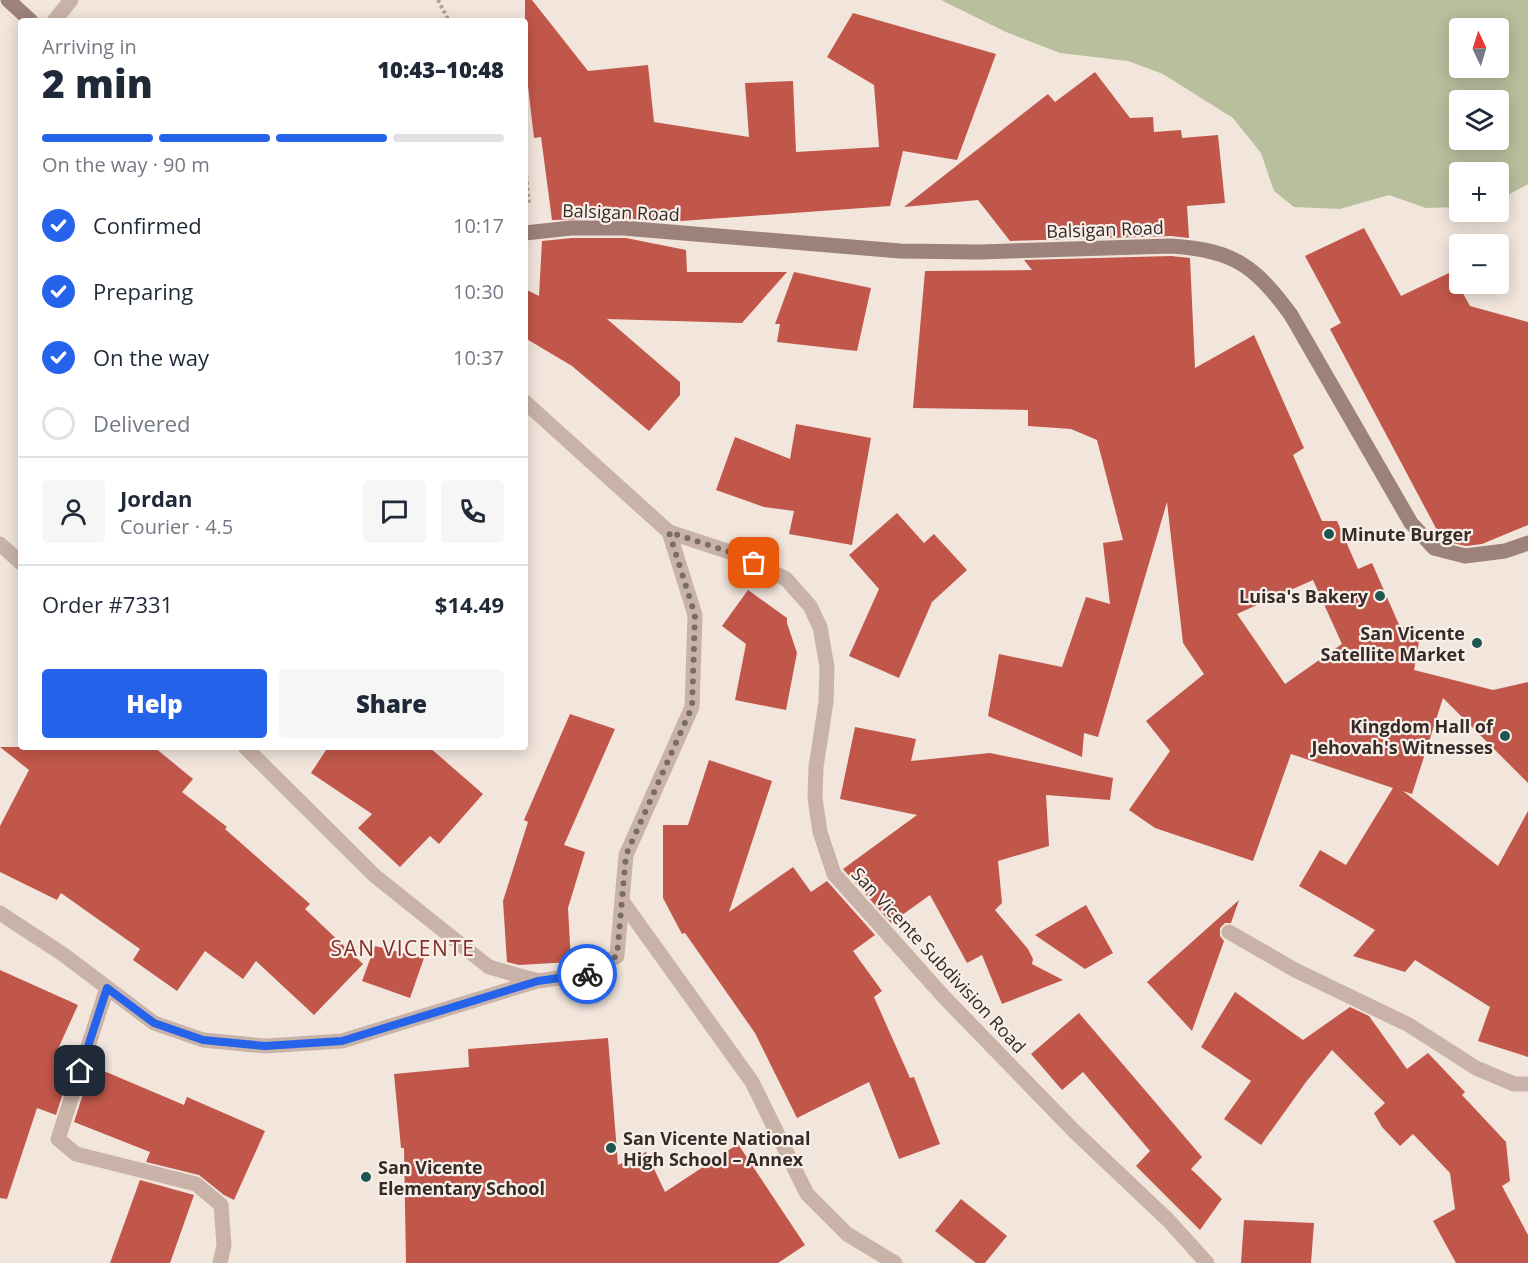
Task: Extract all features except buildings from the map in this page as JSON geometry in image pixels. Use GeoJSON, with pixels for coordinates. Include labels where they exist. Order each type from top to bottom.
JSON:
{"type":"FeatureCollection","features":[{"type":"Feature","properties":{"kind":"street"},"geometry":{"type":"LineString","coordinates":[[8,0],[28,18]]}},
{"type":"Feature","properties":{"kind":"street"},"geometry":{"type":"LineString","coordinates":[[56,18],[71,0]]}},
{"type":"Feature","properties":{"kind":"street","name":"Balsigan Road"},"geometry":{"type":"LineString","coordinates":[[528,232],[571,228],[623,228],[900,251],[979,252],[1171,246],[1200,248],[1225,255],[1252,270],[1274,291],[1291,315],[1411,523],[1434,548],[1465,556],[1505,551],[1528,543]]}},
{"type":"Feature","properties":{"kind":"street","name":"San Vicente Subdivision Road"},"geometry":{"type":"LineString","coordinates":[[528,405],[669,532],[739,555],[786,579],[810,606],[820,627],[827,667],[826,702],[816,767],[815,798],[820,832],[834,874],[944,997],[1074,1131],[1168,1220],[1208,1263]]}},
{"type":"Feature","properties":{"kind":"street"},"geometry":{"type":"LineString","coordinates":[[0,913],[64,955],[154,1023],[203,1040],[265,1046],[342,1041],[538,981],[587,974],[617,956],[626,855],[692,707],[695,615],[669,532]]}},
{"type":"Feature","properties":{"kind":"street"},"geometry":{"type":"LineString","coordinates":[[0,544],[18,560]]}},
{"type":"Feature","properties":{"kind":"street"},"geometry":{"type":"LineString","coordinates":[[248,750],[375,876],[489,967],[538,981]]}},
{"type":"Feature","properties":{"kind":"street"},"geometry":{"type":"LineString","coordinates":[[622,901],[752,1082],[807,1194],[847,1234],[895,1263]]}},
{"type":"Feature","properties":{"kind":"street"},"geometry":{"type":"LineString","coordinates":[[1229,932],[1295,970],[1409,1025],[1476,1068],[1514,1084],[1528,1084]]}},
{"type":"Feature","properties":{"kind":"street"},"geometry":{"type":"LineString","coordinates":[[107,988],[58,1139],[76,1155],[196,1185],[221,1205],[224,1245],[220,1263]]}},
{"type":"Feature","properties":{"kind":"path"},"geometry":{"type":"LineString","coordinates":[[438,0],[447,18]]}},
{"type":"Feature","properties":{"kind":"green space"},"geometry":{"type":"Polygon","coordinates":[[[941,0],[1528,0],[1528,184],[1509,194],[1509,162],[1449,162],[1449,207],[1426,208],[1389,195],[1340,209],[1294,207],[1274,191],[1261,153],[1233,118],[1163,74],[1128,61],[1060,53],[1006,32],[941,0]]]}},
{"type":"Feature","properties":{"kind":"way so far"},"geometry":{"type":"LineString","coordinates":[[587,974],[617,956],[626,855],[692,707],[695,615],[669,532],[739,555],[754,563]]}},
{"type":"Feature","properties":{"kind":"place","name":"Minute Burger"},"geometry":{"type":"Point","coordinates":[1329,534]}},
{"type":"Feature","properties":{"kind":"place","name":"Luisa's Bakery"},"geometry":{"type":"Point","coordinates":[1380,596]}},
{"type":"Feature","properties":{"kind":"place","name":"San Vicente Satellite Market"},"geometry":{"type":"Point","coordinates":[1477,643]}},
{"type":"Feature","properties":{"kind":"place","name":"Kingdom Hall of Jehovah's Witnesses"},"geometry":{"type":"Point","coordinates":[1505,736]}},
{"type":"Feature","properties":{"kind":"place","name":"San Vicente National High School – Annex"},"geometry":{"type":"Point","coordinates":[611,1148]}},
{"type":"Feature","properties":{"kind":"place","name":"San Vicente Elementary School"},"geometry":{"type":"Point","coordinates":[366,1177]}},
{"type":"Feature","properties":{"kind":"district","name":"SAN VICENTE"},"geometry":{"type":"Point","coordinates":[403,948]}},
{"type":"Feature","properties":{"kind":"route"},"geometry":{"type":"LineString","coordinates":[[80,1071],[107,988],[154,1023],[203,1040],[265,1046],[342,1041],[538,981],[587,974]]}}]}
